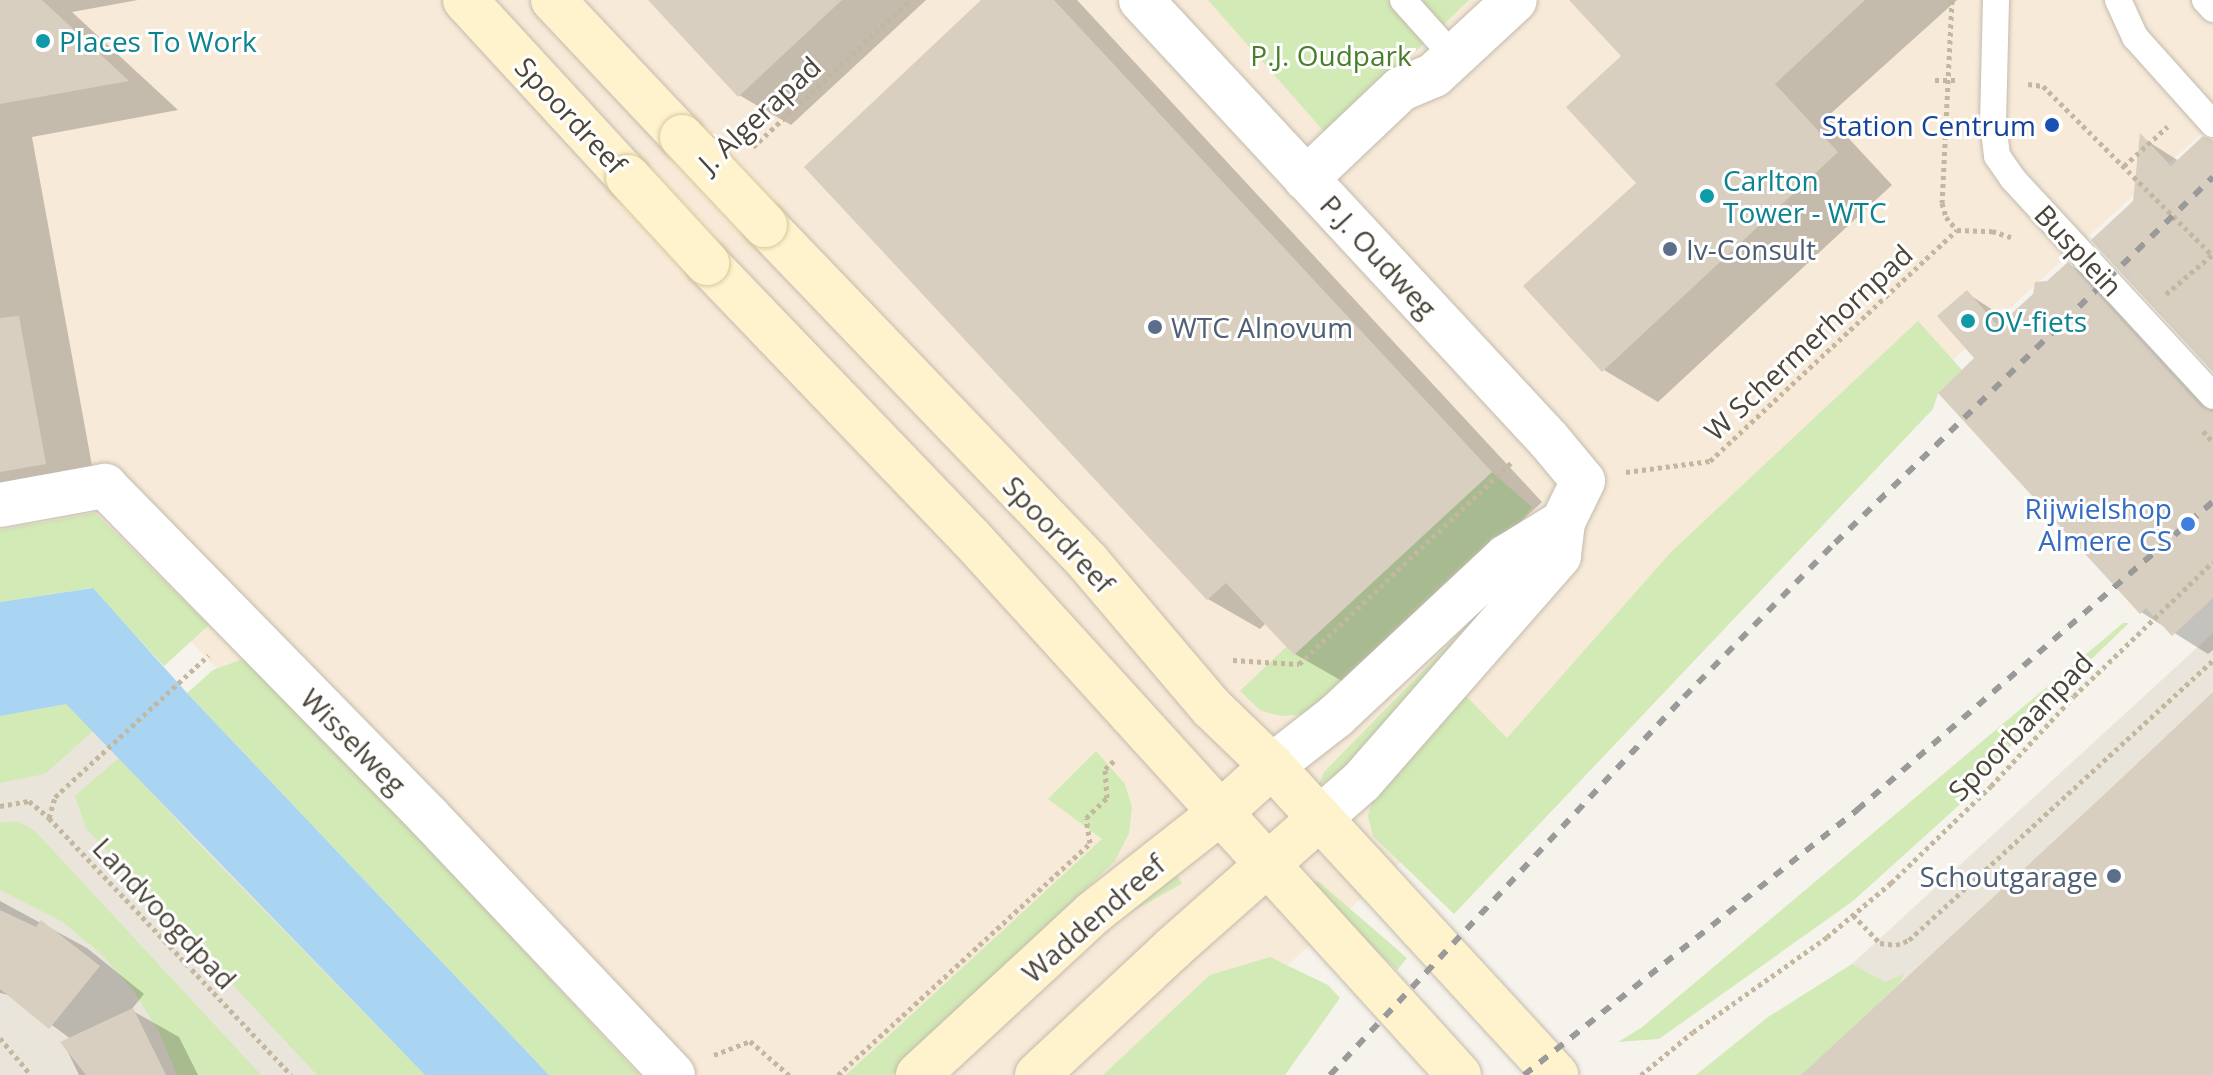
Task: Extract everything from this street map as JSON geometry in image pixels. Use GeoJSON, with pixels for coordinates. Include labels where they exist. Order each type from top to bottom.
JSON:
{"type":"FeatureCollection","features":[{"type":"Feature","properties":{"kind":"main road","name":"Spoordreef"},"geometry":{"type":"LineString","coordinates":[[465,0],[707,263],[981,548],[1265,865],[1459,1075]]}},
{"type":"Feature","properties":{"kind":"main road","name":"Spoordreef"},"geometry":{"type":"LineString","coordinates":[[553,0],[1088,562],[1212,708],[1272,766],[1556,1075]]}},
{"type":"Feature","properties":{"kind":"main road","name":"Waddendreef"},"geometry":{"type":"LineString","coordinates":[[918,1075],[1093,913],[1219,814],[1272,766]]}},
{"type":"Feature","properties":{"kind":"main road"},"geometry":{"type":"LineString","coordinates":[[1037,1075],[1320,818]]}},
{"type":"Feature","properties":{"kind":"street","name":"P.J. Oudweg"},"geometry":{"type":"LineString","coordinates":[[1141,0],[1583,481]]}},
{"type":"Feature","properties":{"kind":"street"},"geometry":{"type":"LineString","coordinates":[[1316,189],[1423,104],[1444,66],[1515,0]]}},
{"type":"Feature","properties":{"kind":"street"},"geometry":{"type":"LineString","coordinates":[[1320,818],[1361,782],[1559,556],[1563,522],[1583,481]]}},
{"type":"Feature","properties":{"kind":"street","name":"Wisselweg"},"geometry":{"type":"LineString","coordinates":[[0,505],[105,486],[429,817],[688,1068]]}},
{"type":"Feature","properties":{"kind":"street"},"geometry":{"type":"LineString","coordinates":[[1272,766],[1336,716],[1506,557],[1563,522]]}},
{"type":"Feature","properties":{"kind":"lane"},"geometry":{"type":"LineString","coordinates":[[1403,0],[1444,66]]}},
{"type":"Feature","properties":{"kind":"lane","name":"Busplein"},"geometry":{"type":"LineString","coordinates":[[1996,0],[1993,83],[1997,156],[2013,179],[2213,396]]}},
{"type":"Feature","properties":{"kind":"lane"},"geometry":{"type":"LineString","coordinates":[[2118,0],[2135,37],[2213,124]]}},
{"type":"Feature","properties":{"kind":"lane"},"geometry":{"type":"LineString","coordinates":[[2205,0],[2213,9]]}},
{"type":"Feature","properties":{"kind":"path","name":"J. Algerapad"},"geometry":{"type":"LineString","coordinates":[[750,150],[910,0]]}},
{"type":"Feature","properties":{"kind":"path"},"geometry":{"type":"LineString","coordinates":[[1952,0],[1942,203],[1946,217],[1957,230],[1992,231],[2020,242]]}},
{"type":"Feature","properties":{"kind":"path"},"geometry":{"type":"LineString","coordinates":[[1935,80],[2043,86],[2213,256]]}},
{"type":"Feature","properties":{"kind":"path","name":"W Schermerhornpad"},"geometry":{"type":"LineString","coordinates":[[1583,481],[1609,474],[1710,461],[1957,230]]}},
{"type":"Feature","properties":{"kind":"path","name":"Spoorbaanpad"},"geometry":{"type":"LineString","coordinates":[[1641,1075],[1853,915],[1950,828],[2074,696],[2213,562]]}},
{"type":"Feature","properties":{"kind":"path"},"geometry":{"type":"LineString","coordinates":[[1853,915],[1880,943],[1896,945],[1909,940],[2213,660]]}},
{"type":"Feature","properties":{"kind":"path"},"geometry":{"type":"LineString","coordinates":[[49,818],[55,797],[200,663]]}},
{"type":"Feature","properties":{"kind":"path","name":"Landvoogdpad"},"geometry":{"type":"LineString","coordinates":[[0,806],[29,801],[49,818],[291,1075]]}},
{"type":"Feature","properties":{"kind":"path"},"geometry":{"type":"LineString","coordinates":[[0,1038],[31,1075]]}},
{"type":"Feature","properties":{"kind":"path"},"geometry":{"type":"LineString","coordinates":[[688,1068],[750,1041],[789,1075]]}},
{"type":"Feature","properties":{"kind":"shaded area"},"geometry":{"type":"Polygon","coordinates":[[[0,0],[2213,0],[2213,123],[1167,1075],[602,1075],[108,554],[0,571],[0,0]]]}},
{"type":"Feature","properties":{"kind":"shaded area","name":"Schoutgarage"},"geometry":{"type":"Polygon","coordinates":[[[2213,633],[2213,1075],[1732,1075],[1852,964],[2213,633]]]}},
{"type":"Feature","properties":{"kind":"shaded area"},"geometry":{"type":"Polygon","coordinates":[[[92,644],[467,1075],[0,1075],[0,660],[92,644]]]}},
{"type":"Feature","properties":{"kind":"green space","name":"P.J. Oudpark"},"geometry":{"type":"Polygon","coordinates":[[[1208,0],[1469,0],[1328,136],[1208,0]]]}},
{"type":"Feature","properties":{"kind":"green space"},"geometry":{"type":"Polygon","coordinates":[[[1918,321],[1962,370],[1938,393],[1933,409],[1454,914],[1373,836],[1368,816],[1375,792],[1463,693],[1507,738],[1671,552],[1918,321]]]}},
{"type":"Feature","properties":{"kind":"green space"},"geometry":{"type":"Polygon","coordinates":[[[1492,472],[1532,507],[1513,531],[1328,702],[1304,714],[1282,716],[1261,711],[1240,691],[1286,647],[1294,655],[1492,472]]]}},
{"type":"Feature","properties":{"kind":"green space"},"geometry":{"type":"Polygon","coordinates":[[[95,513],[209,625],[164,666],[92,588],[0,602],[0,530],[95,513]]]}},
{"type":"Feature","properties":{"kind":"green space"},"geometry":{"type":"Polygon","coordinates":[[[2123,623],[2129,623],[2051,698],[1966,799],[1853,901],[1659,1039],[1618,1042],[1641,1028],[2123,623]]]}},
{"type":"Feature","properties":{"kind":"green space"},"geometry":{"type":"Polygon","coordinates":[[[1452,641],[1458,651],[1355,763],[1318,786],[1324,772],[1452,641]]]}},
{"type":"Feature","properties":{"kind":"green space"},"geometry":{"type":"Polygon","coordinates":[[[251,656],[639,1075],[549,1075],[187,693],[213,670],[251,656]]]}},
{"type":"Feature","properties":{"kind":"green space"},"geometry":{"type":"Polygon","coordinates":[[[66,704],[93,731],[45,774],[0,783],[0,716],[66,704]]]}},
{"type":"Feature","properties":{"kind":"green space"},"geometry":{"type":"Polygon","coordinates":[[[1096,751],[1125,784],[1132,807],[1129,833],[1115,861],[892,1075],[846,1075],[1102,839],[1048,799],[1096,751]]]}},
{"type":"Feature","properties":{"kind":"green space"},"geometry":{"type":"Polygon","coordinates":[[[120,757],[191,836],[425,1075],[317,1075],[86,828],[75,796],[120,757]]]}},
{"type":"Feature","properties":{"kind":"green space"},"geometry":{"type":"Polygon","coordinates":[[[16,821],[34,830],[261,1075],[177,1075],[159,1032],[133,990],[101,954],[63,922],[0,890],[0,823],[16,821]]]}},
{"type":"Feature","properties":{"kind":"green space"},"geometry":{"type":"Polygon","coordinates":[[[1177,875],[1182,884],[925,1026],[920,1018],[1177,875]]]}},
{"type":"Feature","properties":{"kind":"green space"},"geometry":{"type":"Polygon","coordinates":[[[1318,881],[1407,958],[1397,970],[1304,884],[1318,881]]]}},
{"type":"Feature","properties":{"kind":"green space"},"geometry":{"type":"Polygon","coordinates":[[[1270,957],[1328,985],[1340,998],[1285,1075],[1103,1075],[1210,975],[1270,957]]]}},
{"type":"Feature","properties":{"kind":"green space"},"geometry":{"type":"Polygon","coordinates":[[[1852,964],[1885,982],[1904,974],[1899,984],[1801,1075],[1696,1075],[1768,1017],[1852,964]]]}},
{"type":"Feature","properties":{"kind":"water"},"geometry":{"type":"Polygon","coordinates":[[[93,588],[187,693],[549,1075],[425,1075],[66,704],[0,716],[0,602],[93,588]]]}},
{"type":"Feature","properties":{"kind":"building","name":"Places To Work"},"geometry":{"type":"Polygon","coordinates":[[[0,0],[42,0],[129,81],[0,104],[0,0]]]}},
{"type":"Feature","properties":{"kind":"building"},"geometry":{"type":"Polygon","coordinates":[[[648,0],[842,0],[738,97],[648,0]]]}},
{"type":"Feature","properties":{"kind":"building","name":"WTC Alnovum"},"geometry":{"type":"Polygon","coordinates":[[[981,0],[1054,0],[1492,472],[1294,655],[1226,583],[1207,600],[804,167],[981,0]]]}},
{"type":"Feature","properties":{"kind":"building","name":"Carlton Tower - WTC"},"geometry":{"type":"Polygon","coordinates":[[[1569,0],[1865,0],[1775,84],[1838,152],[1602,372],[1523,286],[1636,183],[1566,107],[1621,56],[1569,0]]]}},
{"type":"Feature","properties":{"kind":"building"},"geometry":{"type":"Polygon","coordinates":[[[2140,133],[2171,166],[2203,136],[2213,140],[2213,372],[2091,240],[2133,201],[2140,133]]]}},
{"type":"Feature","properties":{"kind":"building"},"geometry":{"type":"Polygon","coordinates":[[[2068,262],[2201,407],[2213,412],[2213,598],[2172,636],[2146,608],[2140,614],[1938,393],[1974,358],[1937,316],[1967,290],[1998,326],[2033,294],[2035,282],[2047,281],[2068,262]]]}},
{"type":"Feature","properties":{"kind":"building"},"geometry":{"type":"Polygon","coordinates":[[[19,316],[46,464],[0,472],[0,318],[19,316]]]}},
{"type":"Feature","properties":{"kind":"building","name":"Schoutgarage"},"geometry":{"type":"Polygon","coordinates":[[[2213,692],[2213,1075],[1801,1075],[2108,791],[2213,692]]]}},
{"type":"Feature","properties":{"kind":"building"},"geometry":{"type":"Polygon","coordinates":[[[0,910],[36,927],[41,920],[100,966],[49,1029],[0,989],[0,910]]]}},
{"type":"Feature","properties":{"kind":"building"},"geometry":{"type":"Polygon","coordinates":[[[133,1008],[166,1075],[86,1075],[60,1042],[133,1008]]]}},
{"type":"Feature","properties":{"kind":"railway"},"geometry":{"type":"LineString","coordinates":[[1330,1075],[1684,697],[1835,543],[2213,177]]}},
{"type":"Feature","properties":{"kind":"railway"},"geometry":{"type":"LineString","coordinates":[[1524,1075],[1857,810],[2213,502]]}},
{"type":"Feature","properties":{"kind":"place","name":"Places To Work"},"geometry":{"type":"Point","coordinates":[43,41]}},
{"type":"Feature","properties":{"kind":"place","name":"Station Centrum"},"geometry":{"type":"Point","coordinates":[2052,125]}},
{"type":"Feature","properties":{"kind":"place","name":"Carlton Tower - WTC"},"geometry":{"type":"Point","coordinates":[1707,196]}},
{"type":"Feature","properties":{"kind":"place","name":"Iv-Consult"},"geometry":{"type":"Point","coordinates":[1670,249]}},
{"type":"Feature","properties":{"kind":"place","name":"OV-fiets"},"geometry":{"type":"Point","coordinates":[1968,321]}},
{"type":"Feature","properties":{"kind":"place","name":"WTC Alnovum"},"geometry":{"type":"Point","coordinates":[1155,327]}},
{"type":"Feature","properties":{"kind":"place","name":"Rijwielshop Almere CS"},"geometry":{"type":"Point","coordinates":[2188,524]}},
{"type":"Feature","properties":{"kind":"place","name":"Schoutgarage"},"geometry":{"type":"Point","coordinates":[2114,876]}}]}
